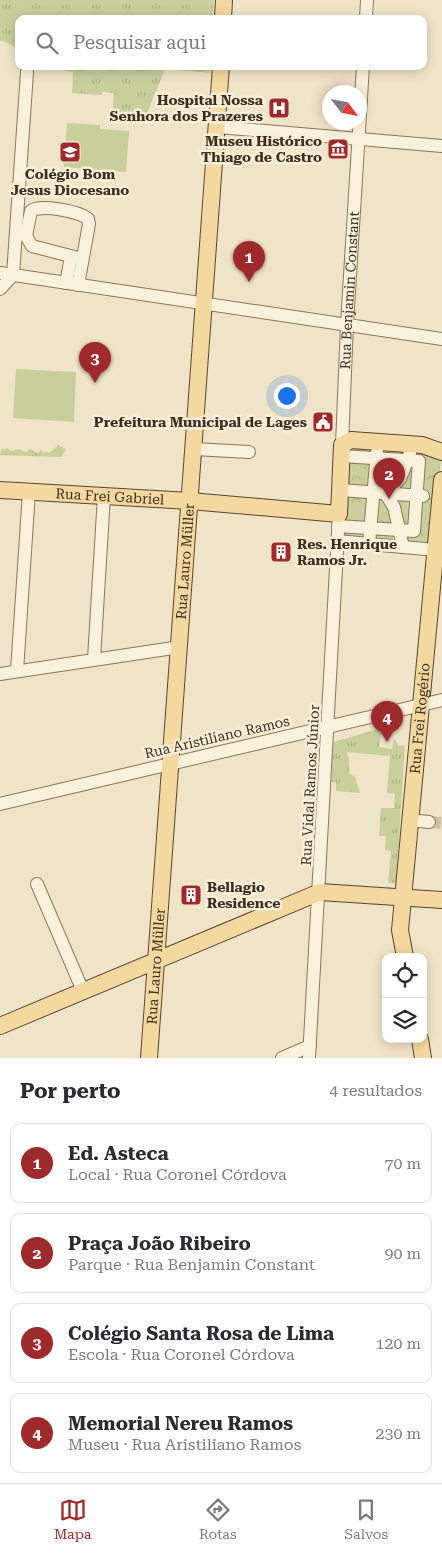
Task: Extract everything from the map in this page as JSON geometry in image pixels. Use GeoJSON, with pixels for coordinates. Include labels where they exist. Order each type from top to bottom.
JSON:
{"type":"FeatureCollection","features":[{"type":"Feature","properties":{"kind":"main road"},"geometry":{"type":"LineString","coordinates":[[223,15],[224,0]]}},
{"type":"Feature","properties":{"kind":"main road","name":"Rua Lauro Müller"},"geometry":{"type":"LineString","coordinates":[[149,1058],[221,70]]}},
{"type":"Feature","properties":{"kind":"main road"},"geometry":{"type":"LineString","coordinates":[[346,449],[373,453],[415,444],[442,452]]}},
{"type":"Feature","properties":{"kind":"main road","name":"Rua Benjamin Constant"},"geometry":{"type":"LineString","coordinates":[[340,522],[346,449]]}},
{"type":"Feature","properties":{"kind":"main road","name":"Rua Frei Rogério"},"geometry":{"type":"LineString","coordinates":[[403,953],[400,930],[442,480]]}},
{"type":"Feature","properties":{"kind":"main road","name":"Rua Frei Gabriel"},"geometry":{"type":"LineString","coordinates":[[0,490],[190,501],[340,522]]}},
{"type":"Feature","properties":{"kind":"main road"},"geometry":{"type":"LineString","coordinates":[[0,1026],[320,892],[442,900]]}},
{"type":"Feature","properties":{"kind":"main road"},"geometry":{"type":"LineString","coordinates":[[421,1043],[423,1058]]}},
{"type":"Feature","properties":{"kind":"street"},"geometry":{"type":"LineString","coordinates":[[366,15],[367,0]]}},
{"type":"Feature","properties":{"kind":"street","name":"Rua Benjamin Constant"},"geometry":{"type":"LineString","coordinates":[[346,449],[346,324],[363,70]]}},
{"type":"Feature","properties":{"kind":"street"},"geometry":{"type":"LineString","coordinates":[[0,289],[13,275],[27,72]]}},
{"type":"Feature","properties":{"kind":"street"},"geometry":{"type":"LineString","coordinates":[[218,127],[442,146]]}},
{"type":"Feature","properties":{"kind":"street"},"geometry":{"type":"LineString","coordinates":[[72,284],[76,258],[89,224],[88,219],[79,213],[34,208],[29,215],[27,225],[28,242],[38,249],[76,258]]}},
{"type":"Feature","properties":{"kind":"street"},"geometry":{"type":"LineString","coordinates":[[0,273],[205,302],[442,339]]}},
{"type":"Feature","properties":{"kind":"street"},"geometry":{"type":"LineString","coordinates":[[340,522],[364,528],[416,531],[420,496],[415,444]]}},
{"type":"Feature","properties":{"kind":"street"},"geometry":{"type":"LineString","coordinates":[[194,449],[249,452]]}},
{"type":"Feature","properties":{"kind":"street"},"geometry":{"type":"LineString","coordinates":[[341,541],[364,528],[379,493],[373,453],[417,461]]}},
{"type":"Feature","properties":{"kind":"street"},"geometry":{"type":"LineString","coordinates":[[379,493],[400,480],[417,461]]}},
{"type":"Feature","properties":{"kind":"street"},"geometry":{"type":"LineString","coordinates":[[343,490],[420,496]]}},
{"type":"Feature","properties":{"kind":"street"},"geometry":{"type":"LineString","coordinates":[[17,671],[29,492]]}},
{"type":"Feature","properties":{"kind":"street"},"geometry":{"type":"LineString","coordinates":[[379,493],[394,507],[403,547]]}},
{"type":"Feature","properties":{"kind":"street"},"geometry":{"type":"LineString","coordinates":[[94,660],[104,496]]}},
{"type":"Feature","properties":{"kind":"street","name":"Rua Vidal Ramos Júnior"},"geometry":{"type":"LineString","coordinates":[[310,1052],[328,727],[341,541],[340,522]]}},
{"type":"Feature","properties":{"kind":"street"},"geometry":{"type":"LineString","coordinates":[[364,528],[369,544]]}},
{"type":"Feature","properties":{"kind":"street"},"geometry":{"type":"LineString","coordinates":[[341,541],[436,550]]}},
{"type":"Feature","properties":{"kind":"street"},"geometry":{"type":"LineString","coordinates":[[0,674],[180,646]]}},
{"type":"Feature","properties":{"kind":"street","name":"Rua Aristiliano Ramos"},"geometry":{"type":"LineString","coordinates":[[0,804],[442,700]]}},
{"type":"Feature","properties":{"kind":"street"},"geometry":{"type":"LineString","coordinates":[[410,820],[429,822]]}},
{"type":"Feature","properties":{"kind":"street"},"geometry":{"type":"LineString","coordinates":[[37,884],[83,991]]}},
{"type":"Feature","properties":{"kind":"street"},"geometry":{"type":"LineString","coordinates":[[282,1058],[310,1052]]}},
{"type":"Feature","properties":{"kind":"green space"},"geometry":{"type":"Polygon","coordinates":[[[0,0],[214,0],[213,15],[15,15],[15,48],[0,41],[0,0]]]}},
{"type":"Feature","properties":{"kind":"green space"},"geometry":{"type":"Polygon","coordinates":[[[165,70],[143,123],[141,120],[112,118],[114,93],[102,92],[102,95],[72,93],[73,72],[65,71],[165,70]]]}},
{"type":"Feature","properties":{"kind":"green space"},"geometry":{"type":"Polygon","coordinates":[[[176,70],[210,70],[210,73],[176,70]]]}},
{"type":"Feature","properties":{"kind":"green space"},"geometry":{"type":"Polygon","coordinates":[[[67,123],[100,125],[100,129],[129,131],[126,172],[64,167],[67,123]]]}},
{"type":"Feature","properties":{"kind":"green space"},"geometry":{"type":"Polygon","coordinates":[[[16,369],[76,372],[74,422],[13,418],[16,369]]]}},
{"type":"Feature","properties":{"kind":"green space"},"geometry":{"type":"Polygon","coordinates":[[[58,445],[66,449],[61,457],[0,455],[2,448],[4,450],[7,448],[11,451],[18,449],[26,452],[30,449],[38,453],[41,450],[44,453],[46,451],[49,453],[58,445]]]}},
{"type":"Feature","properties":{"kind":"green space"},"geometry":{"type":"Polygon","coordinates":[[[342,445],[442,452],[437,495],[436,550],[337,541],[342,445]]]}},
{"type":"Feature","properties":{"kind":"green space"},"geometry":{"type":"Polygon","coordinates":[[[386,727],[392,736],[381,735],[379,747],[392,749],[394,738],[399,746],[405,745],[396,883],[388,883],[391,851],[385,850],[386,836],[379,836],[381,808],[394,808],[395,794],[387,793],[390,756],[346,752],[349,758],[349,773],[355,777],[360,793],[336,791],[336,782],[331,782],[333,742],[386,727]]]}},
{"type":"Feature","properties":{"kind":"tunnel"},"geometry":{"type":"LineString","coordinates":[[429,822],[442,823]]}},
{"type":"Feature","properties":{"kind":"place","name":"Hospital Nossa Senhora dos Prazeres"},"geometry":{"type":"Point","coordinates":[279,108]}},
{"type":"Feature","properties":{"kind":"place","name":"Museu Histórico Thiago de Castro"},"geometry":{"type":"Point","coordinates":[338,149]}},
{"type":"Feature","properties":{"kind":"place","name":"Colégio Bom Jesus Diocesano"},"geometry":{"type":"Point","coordinates":[70,152]}},
{"type":"Feature","properties":{"kind":"place","name":"Ed. Asteca"},"geometry":{"type":"Point","coordinates":[249,282]}},
{"type":"Feature","properties":{"kind":"place","name":"Colégio Santa Rosa de Lima"},"geometry":{"type":"Point","coordinates":[95,383]}},
{"type":"Feature","properties":{"kind":"place","name":"Prefeitura Municipal de Lages"},"geometry":{"type":"Point","coordinates":[323,422]}},
{"type":"Feature","properties":{"kind":"place","name":"Praça João Ribeiro"},"geometry":{"type":"Point","coordinates":[389,499]}},
{"type":"Feature","properties":{"kind":"place","name":"Res. Henrique Ramos Jr."},"geometry":{"type":"Point","coordinates":[281,552]}},
{"type":"Feature","properties":{"kind":"place","name":"Memorial Nereu Ramos"},"geometry":{"type":"Point","coordinates":[387,742]}},
{"type":"Feature","properties":{"kind":"place","name":"Bellagio Residence"},"geometry":{"type":"Point","coordinates":[191,895]}}]}
